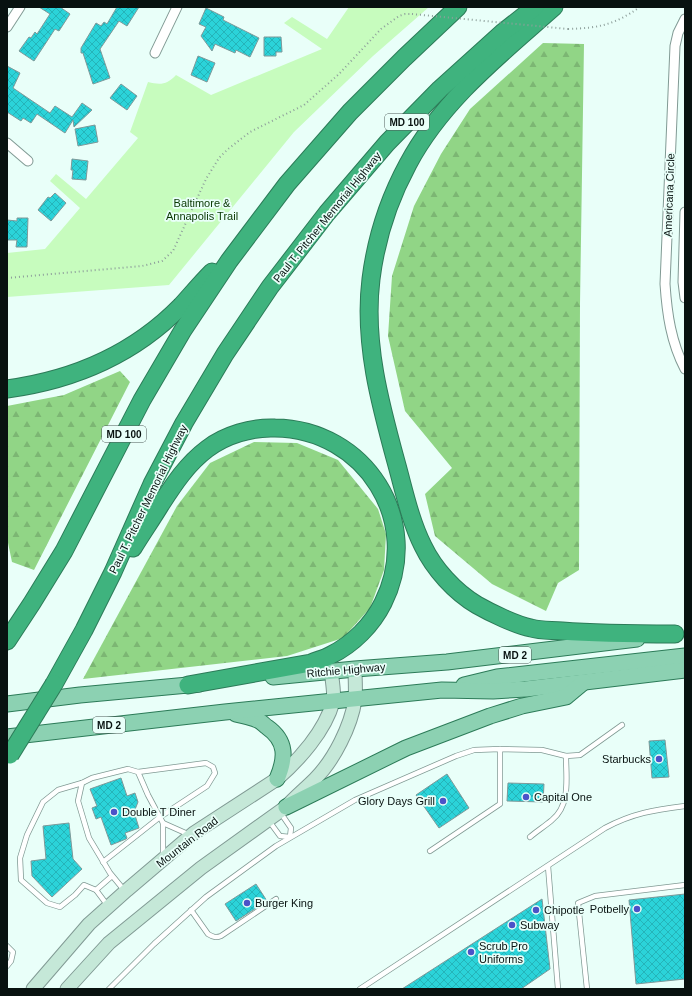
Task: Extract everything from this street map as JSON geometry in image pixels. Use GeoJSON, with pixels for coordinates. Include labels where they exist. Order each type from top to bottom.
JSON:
{"type":"FeatureCollection","features":[{"type":"Feature","properties":{"kind":"highway","name":"MD 100"},"geometry":{"type":"LineString","coordinates":[[7,641],[32,604],[64,551],[142,400],[183,330],[228,262],[287,184],[350,112],[458,7]]}},
{"type":"Feature","properties":{"kind":"highway","name":"Paul T. Pitcher Memorial Highway"},"geometry":{"type":"LineString","coordinates":[[8,758],[54,684],[84,630],[113,572],[152,484],[184,423],[225,354],[270,287],[327,213],[387,142],[440,89],[502,33],[535,7]]}},
{"type":"Feature","properties":{"kind":"highway"},"geometry":{"type":"LineString","coordinates":[[554,7],[490,63],[454,99],[429,131],[408,163],[392,197],[378,237],[371,280],[369,324],[373,369],[381,408],[413,521],[424,548],[438,571],[459,591],[476,605],[530,628],[604,634],[680,633]]}},
{"type":"Feature","properties":{"kind":"highway"},"geometry":{"type":"LineString","coordinates":[[7,389],[60,379],[96,365],[128,348],[155,329],[180,307],[224,258],[250,233]]}},
{"type":"Feature","properties":{"kind":"highway"},"geometry":{"type":"LineString","coordinates":[[84,630],[139,537],[176,482],[192,461],[208,448],[226,438],[246,431],[265,428],[286,428],[305,431],[327,439],[347,451],[365,467],[378,483],[387,502],[395,526],[395,568],[390,589],[378,612],[367,627],[349,644],[330,656],[311,663],[188,685]]}},
{"type":"Feature","properties":{"kind":"main road","name":"Ritchie Highway"},"geometry":{"type":"LineString","coordinates":[[7,704],[80,695],[524,654],[680,633]]}},
{"type":"Feature","properties":{"kind":"main road"},"geometry":{"type":"LineString","coordinates":[[442,690],[497,677],[685,656]]}},
{"type":"Feature","properties":{"kind":"main road"},"geometry":{"type":"LineString","coordinates":[[283,809],[297,794],[316,778],[331,758],[341,740],[347,727],[355,699],[355,669]]}},
{"type":"Feature","properties":{"kind":"main road","name":"MD 2"},"geometry":{"type":"LineString","coordinates":[[7,736],[442,690],[493,691],[526,689],[685,670]]}},
{"type":"Feature","properties":{"kind":"main road","name":"Mountain Road"},"geometry":{"type":"LineString","coordinates":[[33,989],[90,924],[163,859],[191,836],[288,769],[311,743],[325,722],[334,701],[331,671]]}},
{"type":"Feature","properties":{"kind":"main road"},"geometry":{"type":"LineString","coordinates":[[67,989],[108,943],[200,868],[283,809],[406,748],[490,716],[522,706],[566,697],[584,682]]}},
{"type":"Feature","properties":{"kind":"main road"},"geometry":{"type":"LineString","coordinates":[[225,712],[257,720],[276,733],[282,746],[283,758],[282,767],[276,778]]}},
{"type":"Feature","properties":{"kind":"street"},"geometry":{"type":"LineString","coordinates":[[7,27],[20,7]]}},
{"type":"Feature","properties":{"kind":"street"},"geometry":{"type":"LineString","coordinates":[[155,53],[177,7]]}},
{"type":"Feature","properties":{"kind":"street"},"geometry":{"type":"LineString","coordinates":[[678,33],[685,14]]}},
{"type":"Feature","properties":{"kind":"street","name":"Americana Circle"},"geometry":{"type":"LineString","coordinates":[[685,19],[678,33],[673,64],[665,284],[667,309],[673,339],[685,369]]}},
{"type":"Feature","properties":{"kind":"street"},"geometry":{"type":"LineString","coordinates":[[7,144],[28,161]]}},
{"type":"Feature","properties":{"kind":"street","name":"Americana Circle"},"geometry":{"type":"LineString","coordinates":[[685,212],[683,282],[685,298]]}},
{"type":"Feature","properties":{"kind":"lane"},"geometry":{"type":"LineString","coordinates":[[109,989],[154,944],[206,897],[290,837],[355,800],[415,773],[474,750],[542,750],[566,756],[580,755],[622,725]]}},
{"type":"Feature","properties":{"kind":"lane"},"geometry":{"type":"LineString","coordinates":[[430,851],[500,804],[500,749]]}},
{"type":"Feature","properties":{"kind":"lane"},"geometry":{"type":"LineString","coordinates":[[530,837],[554,820],[566,798],[566,756]]}},
{"type":"Feature","properties":{"kind":"lane"},"geometry":{"type":"LineString","coordinates":[[103,862],[160,817],[207,786],[215,773],[213,767],[206,763],[138,772],[128,768],[92,778],[82,783],[58,790],[43,802],[27,835],[20,858],[22,880],[47,903],[60,907],[75,895],[84,885],[96,890],[108,907]]}},
{"type":"Feature","properties":{"kind":"lane"},"geometry":{"type":"LineString","coordinates":[[138,772],[163,823],[163,859]]}},
{"type":"Feature","properties":{"kind":"lane"},"geometry":{"type":"LineString","coordinates":[[82,783],[78,801],[89,838],[112,876],[126,891]]}},
{"type":"Feature","properties":{"kind":"lane"},"geometry":{"type":"LineString","coordinates":[[360,989],[605,828],[620,820],[642,813],[685,806]]}},
{"type":"Feature","properties":{"kind":"lane"},"geometry":{"type":"LineString","coordinates":[[283,809],[291,828],[290,837]]}},
{"type":"Feature","properties":{"kind":"lane"},"geometry":{"type":"LineString","coordinates":[[268,820],[280,836],[290,837]]}},
{"type":"Feature","properties":{"kind":"lane"},"geometry":{"type":"LineString","coordinates":[[163,823],[179,829],[191,836]]}},
{"type":"Feature","properties":{"kind":"lane"},"geometry":{"type":"LineString","coordinates":[[548,866],[558,989]]}},
{"type":"Feature","properties":{"kind":"lane"},"geometry":{"type":"LineString","coordinates":[[96,890],[112,876]]}},
{"type":"Feature","properties":{"kind":"lane"},"geometry":{"type":"LineString","coordinates":[[587,989],[578,903],[595,896],[685,885]]}},
{"type":"Feature","properties":{"kind":"lane"},"geometry":{"type":"LineString","coordinates":[[191,910],[208,934],[217,938],[276,899]]}},
{"type":"Feature","properties":{"kind":"lane"},"geometry":{"type":"LineString","coordinates":[[7,946],[13,952],[11,961],[7,966]]}},
{"type":"Feature","properties":{"kind":"path"},"geometry":{"type":"LineString","coordinates":[[7,278],[142,266],[162,261],[174,251],[206,178],[219,158],[250,132],[304,105],[339,74],[386,25],[399,16],[412,14],[568,29],[603,26],[616,22],[640,7]]}},
{"type":"Feature","properties":{"kind":"green space","name":"Baltimore & Annapolis Trail"},"geometry":{"type":"Polygon","coordinates":[[[349,7],[429,7],[373,56],[294,132],[169,285],[7,297],[7,253],[45,249],[80,208],[50,181],[56,174],[86,199],[138,138],[130,132],[148,82],[156,84],[163,83],[170,81],[176,75],[211,95],[322,49],[284,23],[292,17],[327,39],[349,7]]]}},
{"type":"Feature","properties":{"kind":"green space"},"geometry":{"type":"Polygon","coordinates":[[[543,43],[584,44],[580,304],[579,570],[558,583],[546,611],[492,584],[435,536],[425,494],[452,468],[405,411],[388,336],[392,276],[414,206],[441,154],[470,109],[543,43]]]}},
{"type":"Feature","properties":{"kind":"green space"},"geometry":{"type":"Polygon","coordinates":[[[120,371],[130,382],[34,570],[12,562],[7,538],[7,406],[64,395],[120,371]]]}},
{"type":"Feature","properties":{"kind":"green space"},"geometry":{"type":"Polygon","coordinates":[[[254,442],[297,443],[338,460],[378,509],[386,534],[384,570],[370,608],[343,638],[287,656],[83,679],[177,506],[210,463],[254,442]]]}},
{"type":"Feature","properties":{"kind":"building"},"geometry":{"type":"Polygon","coordinates":[[[39,7],[60,7],[70,14],[59,31],[55,29],[34,61],[19,51],[29,37],[31,38],[35,32],[37,34],[50,14],[39,7]]]}},
{"type":"Feature","properties":{"kind":"building"},"geometry":{"type":"Polygon","coordinates":[[[117,7],[139,7],[127,26],[119,21],[100,49],[110,78],[93,84],[83,53],[81,53],[81,48],[96,23],[101,26],[104,22],[107,24],[117,7]]]}},
{"type":"Feature","properties":{"kind":"building"},"geometry":{"type":"Polygon","coordinates":[[[206,8],[224,17],[223,20],[259,38],[250,57],[236,50],[235,53],[215,44],[212,51],[201,36],[206,27],[199,24],[206,8]]]}},
{"type":"Feature","properties":{"kind":"building"},"geometry":{"type":"Polygon","coordinates":[[[264,37],[281,37],[282,52],[276,52],[276,56],[264,56],[264,37]]]}},
{"type":"Feature","properties":{"kind":"building"},"geometry":{"type":"Polygon","coordinates":[[[198,56],[215,63],[207,82],[191,75],[198,56]]]}},
{"type":"Feature","properties":{"kind":"building"},"geometry":{"type":"Polygon","coordinates":[[[7,66],[20,73],[13,88],[50,113],[55,106],[72,117],[82,103],[92,110],[74,127],[73,120],[65,133],[37,114],[31,123],[23,118],[21,121],[7,112],[7,66]]]}},
{"type":"Feature","properties":{"kind":"building"},"geometry":{"type":"Polygon","coordinates":[[[121,84],[137,96],[127,110],[110,98],[121,84]]]}},
{"type":"Feature","properties":{"kind":"building"},"geometry":{"type":"Polygon","coordinates":[[[95,125],[98,142],[78,146],[75,129],[95,125]]]}},
{"type":"Feature","properties":{"kind":"building"},"geometry":{"type":"Polygon","coordinates":[[[72,159],[88,161],[86,180],[72,179],[72,159]]]}},
{"type":"Feature","properties":{"kind":"building"},"geometry":{"type":"Polygon","coordinates":[[[55,193],[66,203],[51,221],[38,210],[48,197],[50,198],[55,193]]]}},
{"type":"Feature","properties":{"kind":"building"},"geometry":{"type":"Polygon","coordinates":[[[17,218],[28,218],[27,247],[16,247],[17,240],[7,240],[7,220],[17,221],[17,218]]]}},
{"type":"Feature","properties":{"kind":"building","name":"Starbucks"},"geometry":{"type":"Polygon","coordinates":[[[665,740],[669,777],[652,778],[649,741],[665,740]]]}},
{"type":"Feature","properties":{"kind":"building","name":"Glory Days Grill"},"geometry":{"type":"Polygon","coordinates":[[[447,774],[469,808],[439,828],[416,795],[447,774]]]}},
{"type":"Feature","properties":{"kind":"building","name":"Double T Diner"},"geometry":{"type":"Polygon","coordinates":[[[121,778],[127,796],[135,793],[138,802],[134,812],[139,828],[125,833],[126,839],[111,845],[101,817],[96,819],[92,808],[97,806],[90,789],[121,778]]]}},
{"type":"Feature","properties":{"kind":"building","name":"Capital One"},"geometry":{"type":"Polygon","coordinates":[[[508,783],[544,784],[543,802],[507,801],[508,783]]]}},
{"type":"Feature","properties":{"kind":"building"},"geometry":{"type":"Polygon","coordinates":[[[69,823],[73,859],[82,869],[52,897],[32,876],[31,861],[46,859],[43,826],[69,823]]]}},
{"type":"Feature","properties":{"kind":"building","name":"Burger King"},"geometry":{"type":"Polygon","coordinates":[[[256,884],[267,901],[236,921],[225,904],[256,884]]]}},
{"type":"Feature","properties":{"kind":"building"},"geometry":{"type":"Polygon","coordinates":[[[685,894],[685,979],[636,984],[629,900],[685,894]]]}},
{"type":"Feature","properties":{"kind":"building"},"geometry":{"type":"Polygon","coordinates":[[[542,899],[550,969],[521,989],[402,989],[542,899]]]}},
{"type":"Feature","properties":{"kind":"place","name":"Starbucks"},"geometry":{"type":"Point","coordinates":[659,759]}},
{"type":"Feature","properties":{"kind":"place","name":"Capital One"},"geometry":{"type":"Point","coordinates":[526,797]}},
{"type":"Feature","properties":{"kind":"place","name":"Glory Days Grill"},"geometry":{"type":"Point","coordinates":[443,801]}},
{"type":"Feature","properties":{"kind":"place","name":"Double T Diner"},"geometry":{"type":"Point","coordinates":[114,812]}},
{"type":"Feature","properties":{"kind":"place","name":"Burger King"},"geometry":{"type":"Point","coordinates":[247,903]}},
{"type":"Feature","properties":{"kind":"place","name":"Potbelly"},"geometry":{"type":"Point","coordinates":[637,909]}},
{"type":"Feature","properties":{"kind":"place","name":"Chipotle"},"geometry":{"type":"Point","coordinates":[536,910]}},
{"type":"Feature","properties":{"kind":"place","name":"Subway"},"geometry":{"type":"Point","coordinates":[512,925]}},
{"type":"Feature","properties":{"kind":"place","name":"Scrub Pro Uniforms"},"geometry":{"type":"Point","coordinates":[471,952]}}]}
